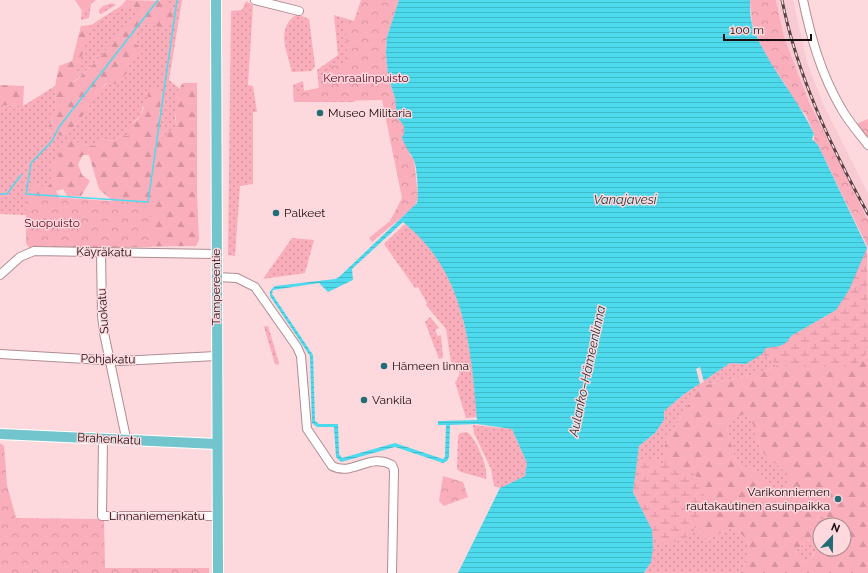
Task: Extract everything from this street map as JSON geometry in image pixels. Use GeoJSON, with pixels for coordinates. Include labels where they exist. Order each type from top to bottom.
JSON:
{"type":"FeatureCollection","features":[{"type":"Feature","properties":{"kind":"main road","name":"Tampereentie"},"geometry":{"type":"LineString","coordinates":[[216,0],[216,356],[218,573]]}},
{"type":"Feature","properties":{"kind":"main road","name":"Brahenkatu"},"geometry":{"type":"LineString","coordinates":[[0,434],[217,444]]}},
{"type":"Feature","properties":{"kind":"street"},"geometry":{"type":"LineString","coordinates":[[255,0],[299,11]]}},
{"type":"Feature","properties":{"kind":"street"},"geometry":{"type":"LineString","coordinates":[[803,0],[821,68],[829,86],[842,109],[868,145]]}},
{"type":"Feature","properties":{"kind":"street","name":"Käyräkatu"},"geometry":{"type":"LineString","coordinates":[[0,275],[20,257],[34,251],[216,254]]}},
{"type":"Feature","properties":{"kind":"street","name":"Suokatu"},"geometry":{"type":"LineString","coordinates":[[101,252],[102,316],[125,433],[125,440]]}},
{"type":"Feature","properties":{"kind":"street"},"geometry":{"type":"LineString","coordinates":[[216,277],[237,278],[255,287],[297,347],[301,356],[307,429],[332,466],[338,469],[349,469],[378,460],[392,465],[394,470],[392,573]]}},
{"type":"Feature","properties":{"kind":"street","name":"Pohjakatu"},"geometry":{"type":"LineString","coordinates":[[0,354],[110,360],[216,356]]}},
{"type":"Feature","properties":{"kind":"street","name":"Linnaniemenkatu"},"geometry":{"type":"LineString","coordinates":[[103,439],[102,516],[218,516]]}},
{"type":"Feature","properties":{"kind":"shaded area"},"geometry":{"type":"Polygon","coordinates":[[[776,0],[793,0],[807,62],[824,106],[868,193],[868,220],[809,102],[784,37],[776,0]]]}},
{"type":"Feature","properties":{"kind":"green space"},"geometry":{"type":"Polygon","coordinates":[[[75,0],[96,0],[82,11],[75,0]]]}},
{"type":"Feature","properties":{"kind":"green space"},"geometry":{"type":"Polygon","coordinates":[[[126,0],[163,1],[174,15],[169,28],[142,24],[135,36],[134,43],[140,47],[135,57],[128,60],[130,69],[117,84],[106,83],[76,125],[61,136],[47,130],[56,109],[55,86],[59,66],[72,61],[81,26],[91,25],[74,82],[109,47],[126,27],[139,8],[121,6],[126,0]]]}},
{"type":"Feature","properties":{"kind":"green space"},"geometry":{"type":"Polygon","coordinates":[[[159,0],[182,0],[169,80],[179,88],[175,119],[177,125],[165,142],[161,142],[163,132],[159,119],[162,93],[142,108],[141,116],[133,122],[129,136],[123,135],[113,141],[102,139],[96,146],[81,144],[73,140],[52,183],[46,188],[26,195],[26,215],[0,214],[0,105],[23,106],[55,86],[56,109],[47,130],[61,136],[76,125],[98,93],[140,47],[134,43],[135,36],[142,24],[169,27],[163,2],[159,0]]]}},
{"type":"Feature","properties":{"kind":"green space","name":"Kenraalinpuisto"},"geometry":{"type":"Polygon","coordinates":[[[361,0],[399,0],[387,37],[386,53],[388,76],[395,98],[397,118],[404,123],[410,155],[414,160],[418,198],[415,206],[372,242],[369,238],[390,221],[402,198],[382,100],[294,102],[293,93],[325,87],[332,66],[348,64],[345,25],[354,21],[361,0]]]}},
{"type":"Feature","properties":{"kind":"green space"},"geometry":{"type":"Polygon","coordinates":[[[750,0],[776,0],[784,37],[809,102],[868,220],[868,248],[818,145],[814,144],[814,134],[806,115],[793,100],[785,84],[766,57],[752,23],[750,0]]]}},
{"type":"Feature","properties":{"kind":"green space"},"geometry":{"type":"Polygon","coordinates":[[[246,1],[253,5],[248,85],[253,86],[257,112],[253,112],[253,184],[240,186],[235,256],[228,255],[231,11],[242,10],[246,1]]]}},
{"type":"Feature","properties":{"kind":"green space"},"geometry":{"type":"Polygon","coordinates":[[[112,3],[116,5],[101,14],[99,13],[99,10],[103,6],[112,3]]]}},
{"type":"Feature","properties":{"kind":"green space"},"geometry":{"type":"Polygon","coordinates":[[[91,4],[89,18],[81,20],[82,11],[91,4]]]}},
{"type":"Feature","properties":{"kind":"green space"},"geometry":{"type":"Polygon","coordinates":[[[121,6],[140,8],[109,47],[73,82],[91,25],[121,6]]]}},
{"type":"Feature","properties":{"kind":"green space"},"geometry":{"type":"Polygon","coordinates":[[[297,14],[309,19],[315,65],[311,71],[292,72],[284,40],[286,26],[297,14]]]}},
{"type":"Feature","properties":{"kind":"green space"},"geometry":{"type":"Polygon","coordinates":[[[334,15],[354,21],[355,102],[294,102],[293,85],[303,81],[304,91],[319,88],[317,70],[338,55],[334,15]]]}},
{"type":"Feature","properties":{"kind":"green space"},"geometry":{"type":"Polygon","coordinates":[[[183,83],[197,83],[197,194],[199,240],[196,246],[102,247],[114,202],[99,189],[89,155],[83,155],[78,164],[82,175],[90,181],[81,196],[67,196],[63,189],[56,191],[61,201],[26,197],[34,183],[46,188],[51,183],[53,176],[52,167],[66,142],[73,140],[81,144],[96,146],[102,139],[113,141],[123,135],[128,136],[132,124],[140,118],[149,90],[157,89],[162,93],[159,119],[163,132],[162,142],[165,142],[167,133],[172,131],[177,125],[176,103],[178,91],[183,83]]]}},
{"type":"Feature","properties":{"kind":"green space"},"geometry":{"type":"Polygon","coordinates":[[[0,85],[24,86],[23,106],[0,105],[0,85]]]}},
{"type":"Feature","properties":{"kind":"green space"},"geometry":{"type":"Polygon","coordinates":[[[868,119],[868,139],[856,124],[868,119]]]}},
{"type":"Feature","properties":{"kind":"green space","name":"Suopuisto"},"geometry":{"type":"Polygon","coordinates":[[[26,195],[150,204],[152,247],[30,249],[26,243],[26,195]]]}},
{"type":"Feature","properties":{"kind":"green space"},"geometry":{"type":"Polygon","coordinates":[[[405,224],[421,238],[437,259],[449,279],[458,301],[469,347],[477,417],[466,418],[455,382],[459,376],[459,368],[451,362],[446,329],[426,305],[427,303],[418,287],[415,288],[384,244],[405,224]]]}},
{"type":"Feature","properties":{"kind":"green space"},"geometry":{"type":"Polygon","coordinates":[[[292,238],[314,240],[305,273],[263,279],[292,238]]]}},
{"type":"Feature","properties":{"kind":"green space"},"geometry":{"type":"Polygon","coordinates":[[[867,248],[868,348],[851,367],[796,367],[779,365],[761,373],[706,385],[692,398],[665,445],[680,468],[701,517],[695,528],[707,539],[730,528],[743,536],[747,541],[749,553],[743,567],[738,573],[644,573],[646,571],[653,547],[653,534],[639,471],[639,446],[655,433],[664,420],[664,411],[683,395],[730,363],[747,364],[766,348],[794,335],[836,310],[867,248]]]}},
{"type":"Feature","properties":{"kind":"green space"},"geometry":{"type":"Polygon","coordinates":[[[867,248],[868,348],[864,358],[851,367],[796,367],[779,365],[762,354],[766,348],[787,342],[791,336],[836,310],[867,248]]]}},
{"type":"Feature","properties":{"kind":"green space"},"geometry":{"type":"Polygon","coordinates":[[[430,317],[439,328],[435,330],[438,336],[441,335],[443,358],[439,359],[425,322],[430,317]]]}},
{"type":"Feature","properties":{"kind":"green space"},"geometry":{"type":"Polygon","coordinates":[[[268,326],[279,363],[278,365],[275,364],[264,327],[268,326]]]}},
{"type":"Feature","properties":{"kind":"green space"},"geometry":{"type":"Polygon","coordinates":[[[868,348],[868,573],[738,573],[747,560],[749,553],[747,541],[738,532],[730,528],[707,539],[695,528],[701,517],[680,468],[664,462],[665,445],[692,398],[697,391],[706,385],[761,373],[779,365],[796,367],[851,367],[864,358],[868,348]],[[745,414],[731,419],[727,428],[735,459],[744,471],[753,469],[769,483],[776,492],[785,489],[791,480],[787,473],[762,452],[757,437],[757,429],[745,414]]]}},
{"type":"Feature","properties":{"kind":"green space"},"geometry":{"type":"Polygon","coordinates":[[[745,414],[757,429],[757,437],[762,452],[787,473],[791,480],[785,489],[776,492],[769,483],[753,469],[744,471],[735,459],[727,428],[731,419],[745,414]]]}},
{"type":"Feature","properties":{"kind":"green space"},"geometry":{"type":"Polygon","coordinates":[[[473,425],[512,429],[527,463],[525,476],[500,488],[494,486],[491,469],[474,433],[473,425]]]}},
{"type":"Feature","properties":{"kind":"green space"},"geometry":{"type":"Polygon","coordinates":[[[467,432],[474,440],[484,461],[486,468],[486,479],[461,472],[457,469],[458,436],[460,433],[467,432]]]}},
{"type":"Feature","properties":{"kind":"green space"},"geometry":{"type":"Polygon","coordinates":[[[0,443],[4,446],[7,485],[16,518],[104,519],[105,568],[209,568],[209,573],[0,573],[0,443]]]}},
{"type":"Feature","properties":{"kind":"green space"},"geometry":{"type":"Polygon","coordinates":[[[637,458],[668,464],[684,469],[695,475],[700,482],[703,490],[704,508],[697,526],[692,533],[685,538],[673,542],[652,543],[652,530],[633,492],[637,458]]]}},
{"type":"Feature","properties":{"kind":"green space"},"geometry":{"type":"Polygon","coordinates":[[[443,476],[463,482],[468,497],[444,506],[439,501],[443,476]]]}},
{"type":"Feature","properties":{"kind":"green space"},"geometry":{"type":"Polygon","coordinates":[[[821,512],[826,517],[817,517],[821,512]]]}},
{"type":"Feature","properties":{"kind":"green space"},"geometry":{"type":"Polygon","coordinates":[[[812,535],[812,556],[806,562],[801,561],[795,554],[796,550],[810,539],[812,535]]]}},
{"type":"Feature","properties":{"kind":"water","name":"Vanajavesi"},"geometry":{"type":"Polygon","coordinates":[[[399,0],[750,0],[751,21],[758,39],[773,67],[807,120],[814,134],[812,139],[818,145],[867,248],[849,290],[836,310],[791,336],[783,345],[766,348],[762,354],[746,364],[730,363],[683,395],[664,411],[664,420],[655,433],[639,446],[633,492],[652,530],[653,547],[651,562],[644,573],[458,573],[500,488],[525,476],[527,463],[512,429],[477,424],[450,425],[449,457],[447,461],[443,463],[395,447],[341,462],[336,457],[334,427],[317,427],[312,423],[310,356],[270,296],[270,291],[275,286],[335,279],[339,277],[417,203],[418,188],[415,164],[402,138],[404,127],[397,118],[395,98],[388,76],[386,53],[387,37],[399,0]],[[403,222],[352,269],[353,280],[328,292],[319,283],[273,290],[272,294],[313,355],[315,421],[319,424],[338,424],[339,454],[342,458],[395,443],[443,459],[445,457],[446,425],[438,425],[438,421],[477,420],[473,373],[465,326],[458,303],[438,260],[421,238],[403,222]]]}},
{"type":"Feature","properties":{"kind":"pier"},"geometry":{"type":"Polygon","coordinates":[[[700,367],[704,382],[700,384],[696,369],[700,367]]]}},
{"type":"Feature","properties":{"kind":"waterway"},"geometry":{"type":"LineString","coordinates":[[31,163],[52,141],[59,127],[158,0]]}},
{"type":"Feature","properties":{"kind":"waterway"},"geometry":{"type":"LineString","coordinates":[[31,164],[26,194],[148,202],[177,0]]}},
{"type":"Feature","properties":{"kind":"waterway"},"geometry":{"type":"LineString","coordinates":[[0,194],[7,194],[21,175]]}},
{"type":"Feature","properties":{"kind":"railway"},"geometry":{"type":"LineString","coordinates":[[782,0],[788,28],[806,83],[828,137],[868,214]]}},
{"type":"Feature","properties":{"kind":"place","name":"Museo Militaria"},"geometry":{"type":"Point","coordinates":[320,113]}},
{"type":"Feature","properties":{"kind":"place","name":"Palkeet"},"geometry":{"type":"Point","coordinates":[276,213]}},
{"type":"Feature","properties":{"kind":"place","name":"Hämeen linna"},"geometry":{"type":"Point","coordinates":[384,366]}},
{"type":"Feature","properties":{"kind":"place","name":"Vankila"},"geometry":{"type":"Point","coordinates":[364,400]}},
{"type":"Feature","properties":{"kind":"place","name":"Varikonniemen rautakautinen asuinpaikka"},"geometry":{"type":"Point","coordinates":[838,499]}},
{"type":"Feature","properties":{"kind":"water label","name":"Aulanko–Hämeenlinna"},"geometry":{"type":"Point","coordinates":[587,371]}}]}
